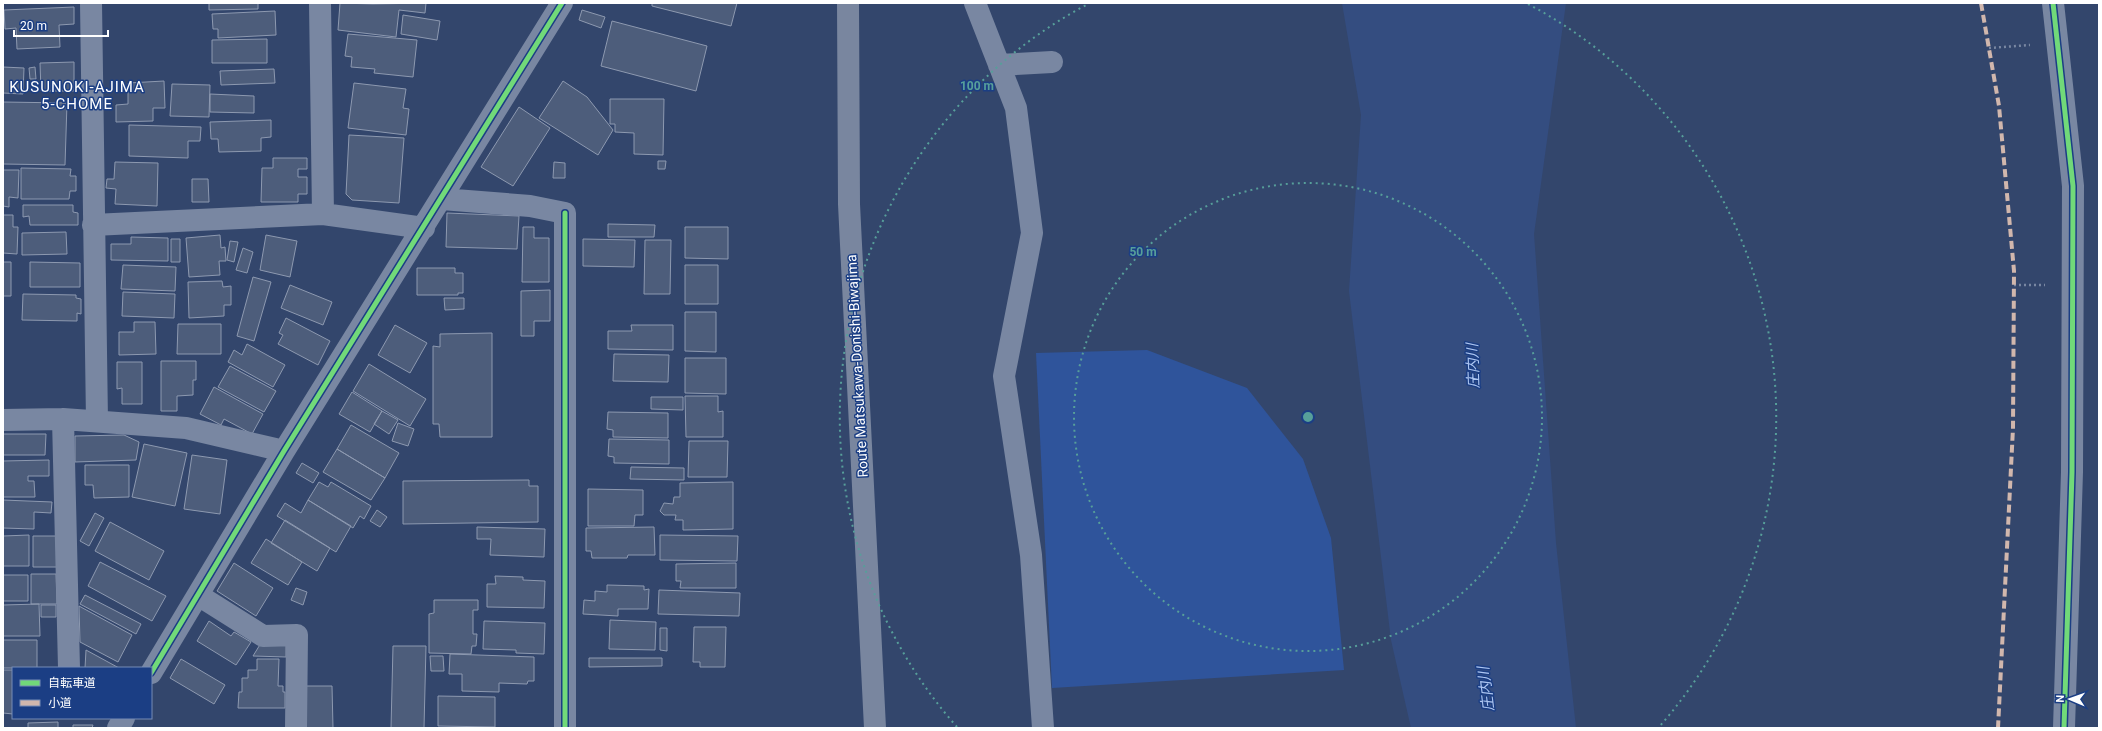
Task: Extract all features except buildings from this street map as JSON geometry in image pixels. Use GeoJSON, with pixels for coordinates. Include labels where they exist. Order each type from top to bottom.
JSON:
{"type":"FeatureCollection","features":[{"type":"Feature","properties":{"kind":"main road","name":"Route Matsukawa-Donishi-Biwajima"},"geometry":{"type":"LineString","coordinates":[[848,3],[850,204],[875,728]]}},
{"type":"Feature","properties":{"kind":"street"},"geometry":{"type":"LineString","coordinates":[[91,3],[97,421]]}},
{"type":"Feature","properties":{"kind":"street"},"geometry":{"type":"LineString","coordinates":[[320,3],[323,214]]}},
{"type":"Feature","properties":{"kind":"street"},"geometry":{"type":"LineString","coordinates":[[152,671],[284,451],[442,199],[562,3]]}},
{"type":"Feature","properties":{"kind":"street"},"geometry":{"type":"LineString","coordinates":[[975,3],[1016,108],[1032,233],[1004,376],[1031,556],[1043,728]]}},
{"type":"Feature","properties":{"kind":"street"},"geometry":{"type":"LineString","coordinates":[[2054,3],[2073,186],[2074,284],[2072,472],[2064,728]]}},
{"type":"Feature","properties":{"kind":"street"},"geometry":{"type":"LineString","coordinates":[[999,65],[1052,62]]}},
{"type":"Feature","properties":{"kind":"street"},"geometry":{"type":"LineString","coordinates":[[442,199],[530,206],[565,213],[565,728]]}},
{"type":"Feature","properties":{"kind":"street"},"geometry":{"type":"LineString","coordinates":[[93,225],[323,214],[424,228]]}},
{"type":"Feature","properties":{"kind":"street"},"geometry":{"type":"LineString","coordinates":[[3,420],[63,419],[186,428],[284,451]]}},
{"type":"Feature","properties":{"kind":"street"},"geometry":{"type":"LineString","coordinates":[[63,419],[69,667]]}},
{"type":"Feature","properties":{"kind":"street"},"geometry":{"type":"LineString","coordinates":[[198,595],[263,636],[297,635],[296,728]]}},
{"type":"Feature","properties":{"kind":"street"},"geometry":{"type":"LineString","coordinates":[[118,728],[123,719]]}},
{"type":"Feature","properties":{"kind":"path"},"geometry":{"type":"LineString","coordinates":[[1989,48],[2058,43]]}},
{"type":"Feature","properties":{"kind":"shaded area"},"geometry":{"type":"Polygon","coordinates":[[[1147,350],[1247,388],[1303,459],[1331,538],[1344,670],[1052,688],[1036,353],[1147,350]]]}},
{"type":"Feature","properties":{"kind":"water","name":"庄内川"},"geometry":{"type":"Polygon","coordinates":[[[1342,3],[1566,3],[1534,234],[1556,543],[1576,728],[1411,728],[1391,640],[1349,291],[1361,115],[1342,3]]]}},
{"type":"Feature","properties":{"kind":"marked path"},"geometry":{"type":"LineString","coordinates":[[1981,3],[1999,106],[2014,271],[2013,428],[1998,728]]}},
{"type":"Feature","properties":{"kind":"cycle path"},"geometry":{"type":"LineString","coordinates":[[152,671],[284,451],[562,3]]}},
{"type":"Feature","properties":{"kind":"cycle path"},"geometry":{"type":"LineString","coordinates":[[2053,3],[2073,186],[2072,472],[2064,728]]}},
{"type":"Feature","properties":{"kind":"cycle path"},"geometry":{"type":"LineString","coordinates":[[565,213],[565,728]]}},
{"type":"Feature","properties":{"kind":"district","name":"KUSUNOKI-AJIMA 5-CHOME"},"geometry":{"type":"Point","coordinates":[77,96]}}]}
